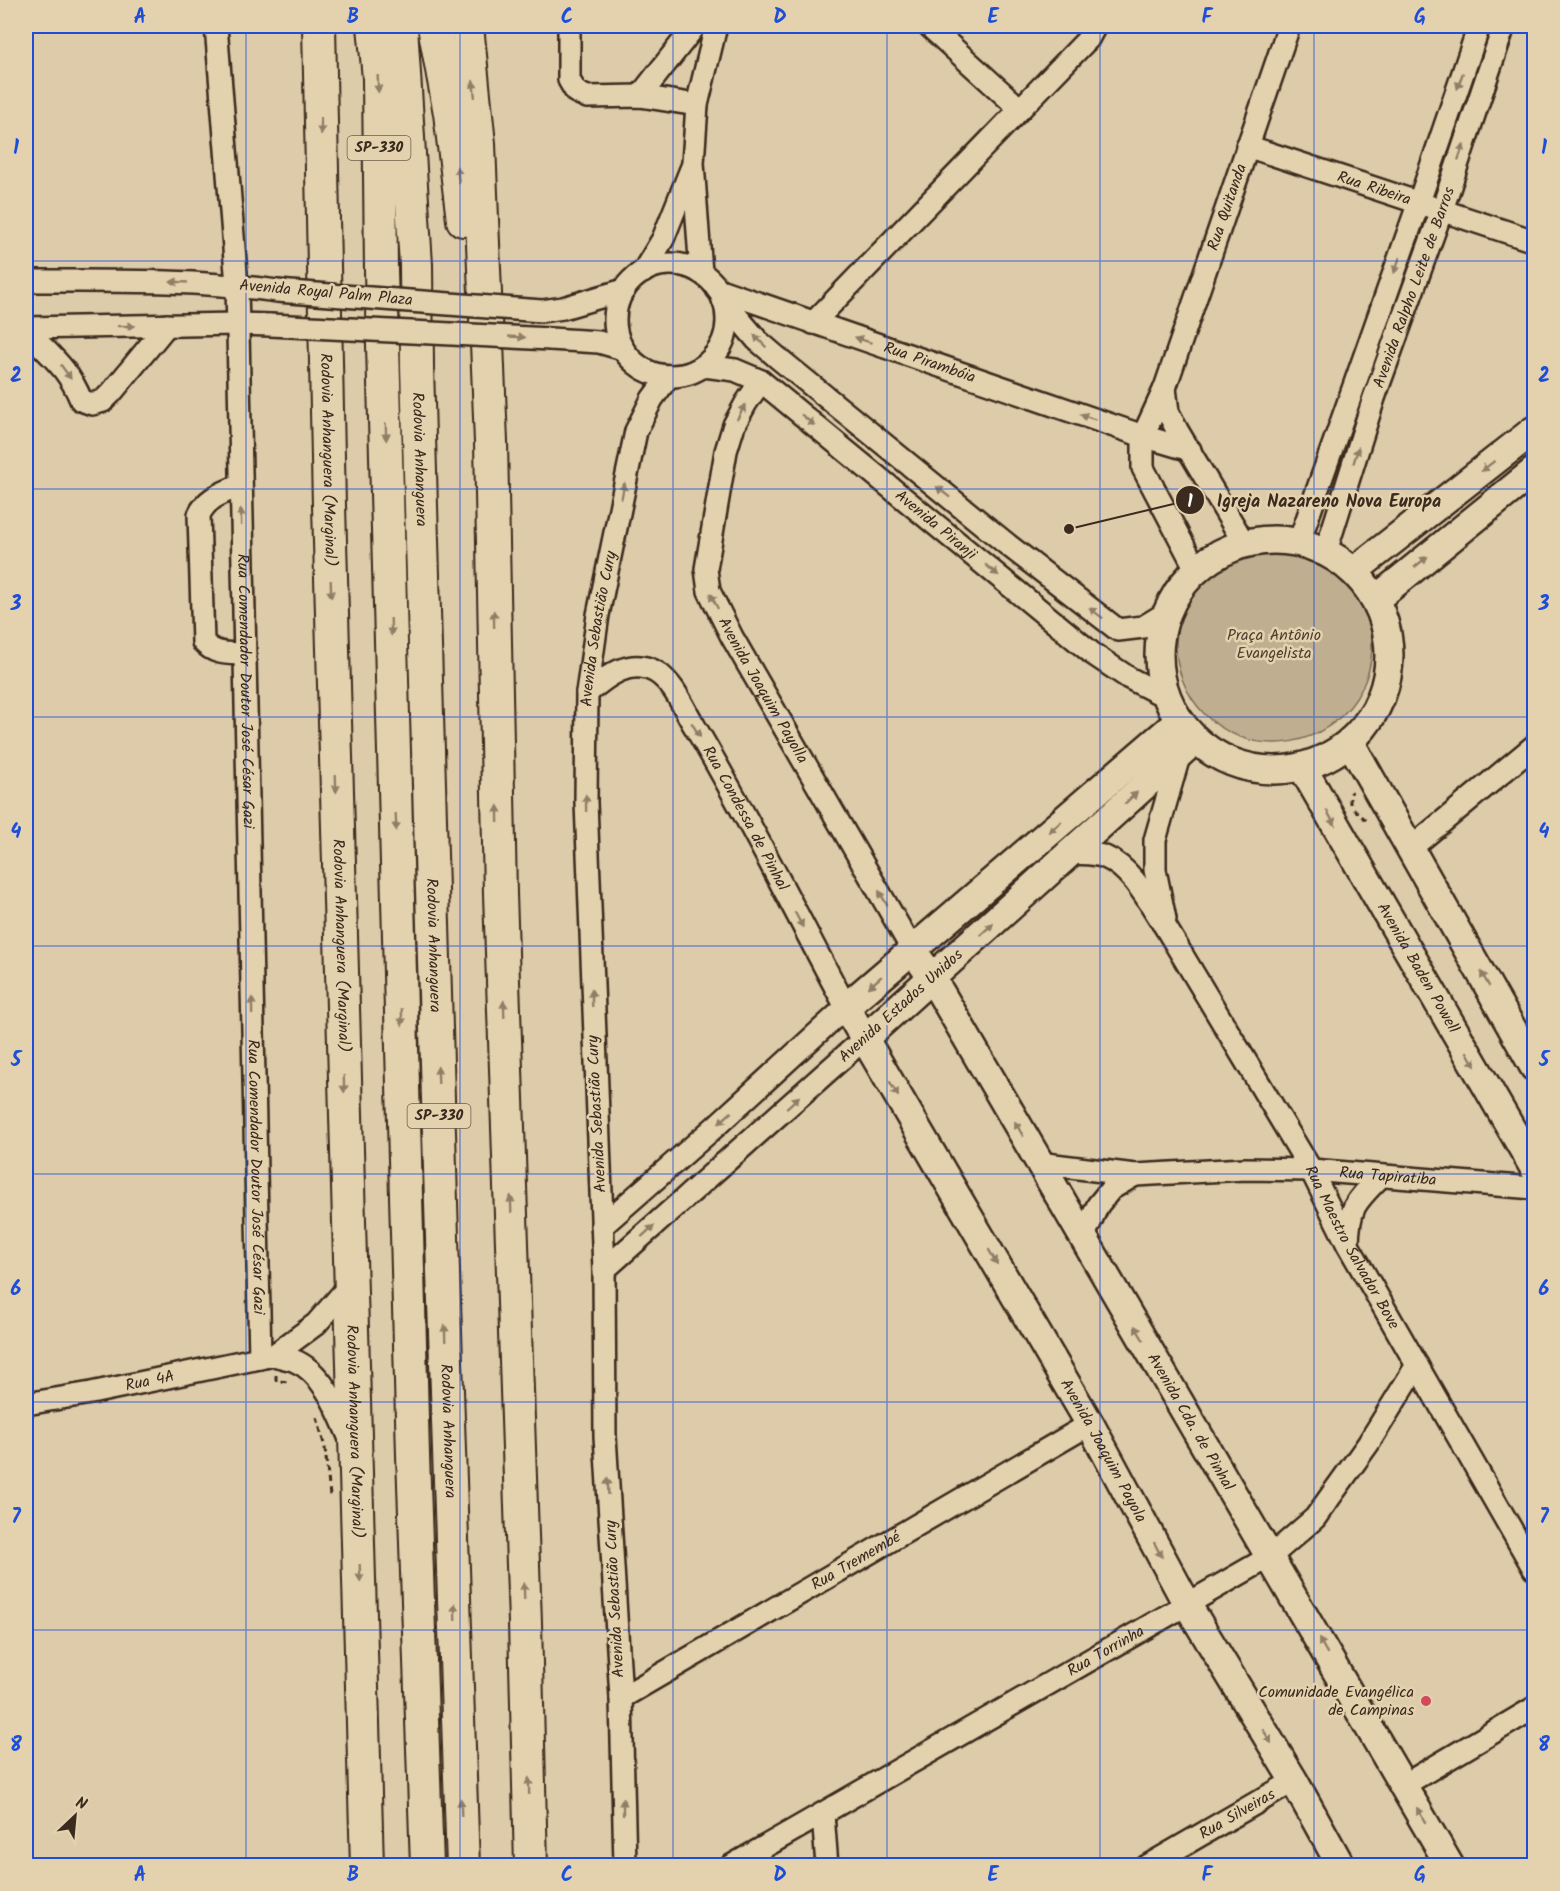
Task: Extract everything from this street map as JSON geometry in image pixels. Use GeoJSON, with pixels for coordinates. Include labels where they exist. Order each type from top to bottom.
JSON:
{"type":"FeatureCollection","features":[{"type":"Feature","properties":{"kind":"highway","name":"Rodovia Anhanguera (Marginal)"},"geometry":{"type":"LineString","coordinates":[[319,26],[329,494],[367,1866]]}},
{"type":"Feature","properties":{"kind":"highway","name":"Rodovia Anhanguera"},"geometry":{"type":"LineString","coordinates":[[374,26],[378,78],[381,271],[413,1466],[427,1866]]}},
{"type":"Feature","properties":{"kind":"highway","name":"Rodovia Anhanguera"},"geometry":{"type":"LineString","coordinates":[[400,26],[416,265],[442,1236],[463,1866]]}},
{"type":"Feature","properties":{"kind":"highway"},"geometry":{"type":"LineString","coordinates":[[434,26],[450,113],[491,441]]}},
{"type":"Feature","properties":{"kind":"highway"},"geometry":{"type":"LineString","coordinates":[[467,26],[479,144],[491,441],[500,894],[532,1858]]}},
{"type":"Feature","properties":{"kind":"main road"},"geometry":{"type":"LineString","coordinates":[[1354,571],[1534,429]]}},
{"type":"Feature","properties":{"kind":"main road"},"geometry":{"type":"LineString","coordinates":[[1376,599],[1534,471]]}},
{"type":"Feature","properties":{"kind":"main road"},"geometry":{"type":"LineString","coordinates":[[1271,539],[1299,542],[1326,551],[1354,571],[1376,599],[1389,636],[1389,675],[1375,712],[1350,742],[1328,758],[1302,767],[1264,770],[1227,760],[1185,738],[1166,697],[1159,666],[1159,639],[1166,613],[1179,589],[1196,569],[1218,553],[1244,543],[1271,539]]}},
{"type":"Feature","properties":{"kind":"main road","name":"Avenida Estados Unidos"},"geometry":{"type":"LineString","coordinates":[[846,1007],[912,949],[1185,738]]}},
{"type":"Feature","properties":{"kind":"main road","name":"Avenida Estados Unidos"},"geometry":{"type":"LineString","coordinates":[[865,1038],[1072,853],[1185,738]]}},
{"type":"Feature","properties":{"kind":"main road"},"geometry":{"type":"LineString","coordinates":[[1350,742],[1533,1059]]}},
{"type":"Feature","properties":{"kind":"main road","name":"Avenida Baden Powell"},"geometry":{"type":"LineString","coordinates":[[1302,767],[1534,1168]]}},
{"type":"Feature","properties":{"kind":"main road","name":"Avenida Joaquim Payolla"},"geometry":{"type":"LineString","coordinates":[[912,949],[932,978]]}},
{"type":"Feature","properties":{"kind":"main road","name":"Avenida Cda. de Pinhal"},"geometry":{"type":"LineString","coordinates":[[932,978],[1450,1866]]}},
{"type":"Feature","properties":{"kind":"main road","name":"Rua Condessa de Pinhal"},"geometry":{"type":"LineString","coordinates":[[846,1007],[865,1038]]}},
{"type":"Feature","properties":{"kind":"main road","name":"Avenida Joaquim Payola"},"geometry":{"type":"LineString","coordinates":[[865,1038],[1090,1424],[1187,1604],[1294,1781],[1341,1866]]}},
{"type":"Feature","properties":{"kind":"street","name":"Rua Comendador Doutor José César Gazi"},"geometry":{"type":"LineString","coordinates":[[216,26],[237,285],[244,654],[267,1357]]}},
{"type":"Feature","properties":{"kind":"street"},"geometry":{"type":"LineString","coordinates":[[568,26],[569,80],[576,92],[587,97],[640,96],[697,105]]}},
{"type":"Feature","properties":{"kind":"street"},"geometry":{"type":"LineString","coordinates":[[640,96],[695,26]]}},
{"type":"Feature","properties":{"kind":"street"},"geometry":{"type":"LineString","coordinates":[[701,273],[693,163],[697,105],[716,26]]}},
{"type":"Feature","properties":{"kind":"street"},"geometry":{"type":"LineString","coordinates":[[929,26],[1020,109]]}},
{"type":"Feature","properties":{"kind":"street"},"geometry":{"type":"LineString","coordinates":[[813,323],[1088,39],[1095,26]]}},
{"type":"Feature","properties":{"kind":"street","name":"Rua Quitanda"},"geometry":{"type":"LineString","coordinates":[[1143,436],[1165,388],[1289,26]]}},
{"type":"Feature","properties":{"kind":"street","name":"Avenida Ralpho Leite de Barros"},"geometry":{"type":"LineString","coordinates":[[1299,542],[1479,26]]}},
{"type":"Feature","properties":{"kind":"street","name":"Avenida Ralpho Leite de Barros"},"geometry":{"type":"LineString","coordinates":[[1326,551],[1374,398],[1442,210],[1504,26]]}},
{"type":"Feature","properties":{"kind":"street","name":"Rua Ribeira"},"geometry":{"type":"LineString","coordinates":[[1247,146],[1534,241]]}},
{"type":"Feature","properties":{"kind":"street"},"geometry":{"type":"LineString","coordinates":[[643,272],[657,266],[672,264],[687,267],[701,273],[720,295],[727,318],[724,336],[717,353],[704,366],[687,374],[669,376],[655,374],[643,368],[623,349],[617,334],[615,319],[617,303],[624,290],[643,272],[663,239],[693,163]]}},
{"type":"Feature","properties":{"kind":"street","name":"Avenida Royal Palm Plaza"},"geometry":{"type":"LineString","coordinates":[[26,281],[162,281],[237,285],[277,291],[542,311],[624,290]]}},
{"type":"Feature","properties":{"kind":"street","name":"Rua Pirambóia"},"geometry":{"type":"LineString","coordinates":[[720,295],[813,323],[1143,436]]}},
{"type":"Feature","properties":{"kind":"street","name":"Avenida Piranji"},"geometry":{"type":"LineString","coordinates":[[720,295],[758,340],[778,358],[1008,545],[1119,630],[1143,627],[1166,613]]}},
{"type":"Feature","properties":{"kind":"street"},"geometry":{"type":"LineString","coordinates":[[26,329],[62,365],[74,383],[81,400],[92,404],[103,401],[112,392],[167,325]]}},
{"type":"Feature","properties":{"kind":"street","name":"Avenida Royal Palm Plaza"},"geometry":{"type":"LineString","coordinates":[[26,329],[270,325],[599,342],[623,349]]}},
{"type":"Feature","properties":{"kind":"street","name":"Avenida Piranji"},"geometry":{"type":"LineString","coordinates":[[704,366],[735,370],[761,381],[1093,654],[1129,678],[1166,697]]}},
{"type":"Feature","properties":{"kind":"street","name":"Avenida Sebastião Cury"},"geometry":{"type":"LineString","coordinates":[[625,1866],[621,1698],[605,1436],[604,1270],[586,813],[587,693],[605,581],[636,431],[652,399],[669,376]]}},
{"type":"Feature","properties":{"kind":"street","name":"Avenida Joaquim Payolla"},"geometry":{"type":"LineString","coordinates":[[761,381],[734,425],[726,451],[705,569],[709,591],[738,647],[912,949]]}},
{"type":"Feature","properties":{"kind":"street","name":"Rua Quitanda"},"geometry":{"type":"LineString","coordinates":[[1165,388],[1168,412],[1190,450]]}},
{"type":"Feature","properties":{"kind":"street"},"geometry":{"type":"LineString","coordinates":[[1196,569],[1143,468],[1143,436],[1190,450],[1244,543]]}},
{"type":"Feature","properties":{"kind":"street"},"geometry":{"type":"LineString","coordinates":[[241,485],[211,498],[203,506],[199,515],[203,642],[210,650],[219,653],[244,654]]}},
{"type":"Feature","properties":{"kind":"street","name":"Rua Condessa de Pinhal"},"geometry":{"type":"LineString","coordinates":[[587,693],[605,677],[619,670],[636,666],[654,670],[666,680],[711,755],[846,1007]]}},
{"type":"Feature","properties":{"kind":"street","name":"Rua Maestro Salvador Bove"},"geometry":{"type":"LineString","coordinates":[[1166,928],[1155,870],[1155,840],[1185,738]]}},
{"type":"Feature","properties":{"kind":"street"},"geometry":{"type":"LineString","coordinates":[[1411,848],[1534,746]]}},
{"type":"Feature","properties":{"kind":"street","name":"Rua Maestro Salvador Bove"},"geometry":{"type":"LineString","coordinates":[[1072,853],[1102,856],[1116,862],[1138,888],[1166,928],[1311,1170],[1348,1245],[1534,1569]]}},
{"type":"Feature","properties":{"kind":"street","name":"Avenida Estados Unidos"},"geometry":{"type":"LineString","coordinates":[[602,1226],[846,1007]]}},
{"type":"Feature","properties":{"kind":"street","name":"Avenida Estados Unidos"},"geometry":{"type":"LineString","coordinates":[[604,1270],[865,1038]]}},
{"type":"Feature","properties":{"kind":"street","name":"Rua Tapiratiba"},"geometry":{"type":"LineString","coordinates":[[1038,1163],[1135,1175],[1245,1169],[1311,1170],[1534,1188]]}},
{"type":"Feature","properties":{"kind":"street","name":"Rua Tapiratiba"},"geometry":{"type":"LineString","coordinates":[[1083,1238],[1098,1205],[1111,1189],[1135,1175]]}},
{"type":"Feature","properties":{"kind":"street"},"geometry":{"type":"LineString","coordinates":[[1348,1245],[1349,1221],[1353,1207],[1380,1177]]}},
{"type":"Feature","properties":{"kind":"street","name":"Rua 4A"},"geometry":{"type":"LineString","coordinates":[[26,1404],[267,1357],[316,1324],[350,1285]]}},
{"type":"Feature","properties":{"kind":"street"},"geometry":{"type":"LineString","coordinates":[[267,1357],[294,1360],[308,1369],[322,1384],[337,1410],[355,1452]]}},
{"type":"Feature","properties":{"kind":"street","name":"Rua Torrinha"},"geometry":{"type":"LineString","coordinates":[[731,1866],[1270,1556],[1315,1518],[1368,1444],[1417,1365]]}},
{"type":"Feature","properties":{"kind":"street","name":"Rua Tremembé"},"geometry":{"type":"LineString","coordinates":[[621,1698],[1090,1424]]}},
{"type":"Feature","properties":{"kind":"street"},"geometry":{"type":"LineString","coordinates":[[1404,1785],[1534,1708]]}},
{"type":"Feature","properties":{"kind":"street","name":"Rua Silveiras"},"geometry":{"type":"LineString","coordinates":[[1147,1866],[1294,1781]]}},
{"type":"Feature","properties":{"kind":"street"},"geometry":{"type":"LineString","coordinates":[[823,1814],[827,1866]]}},
{"type":"Feature","properties":{"kind":"green space","name":"Praça Antônio Evangelista"},"geometry":{"type":"Polygon","coordinates":[[[1264,547],[1284,547],[1320,558],[1329,563],[1350,583],[1365,607],[1372,635],[1372,655],[1365,683],[1356,700],[1336,721],[1312,736],[1284,743],[1264,743],[1236,736],[1219,727],[1192,700],[1180,673],[1176,655],[1176,635],[1183,607],[1192,590],[1219,563],[1246,551],[1264,547]]]}},
{"type":"Feature","properties":{"kind":"place","name":"Igreja Nazareno Nova Europa"},"geometry":{"type":"Point","coordinates":[1069,529]}},
{"type":"Feature","properties":{"kind":"place","name":"Comunidade Evangélica de Campinas"},"geometry":{"type":"Point","coordinates":[1426,1701]}}]}
